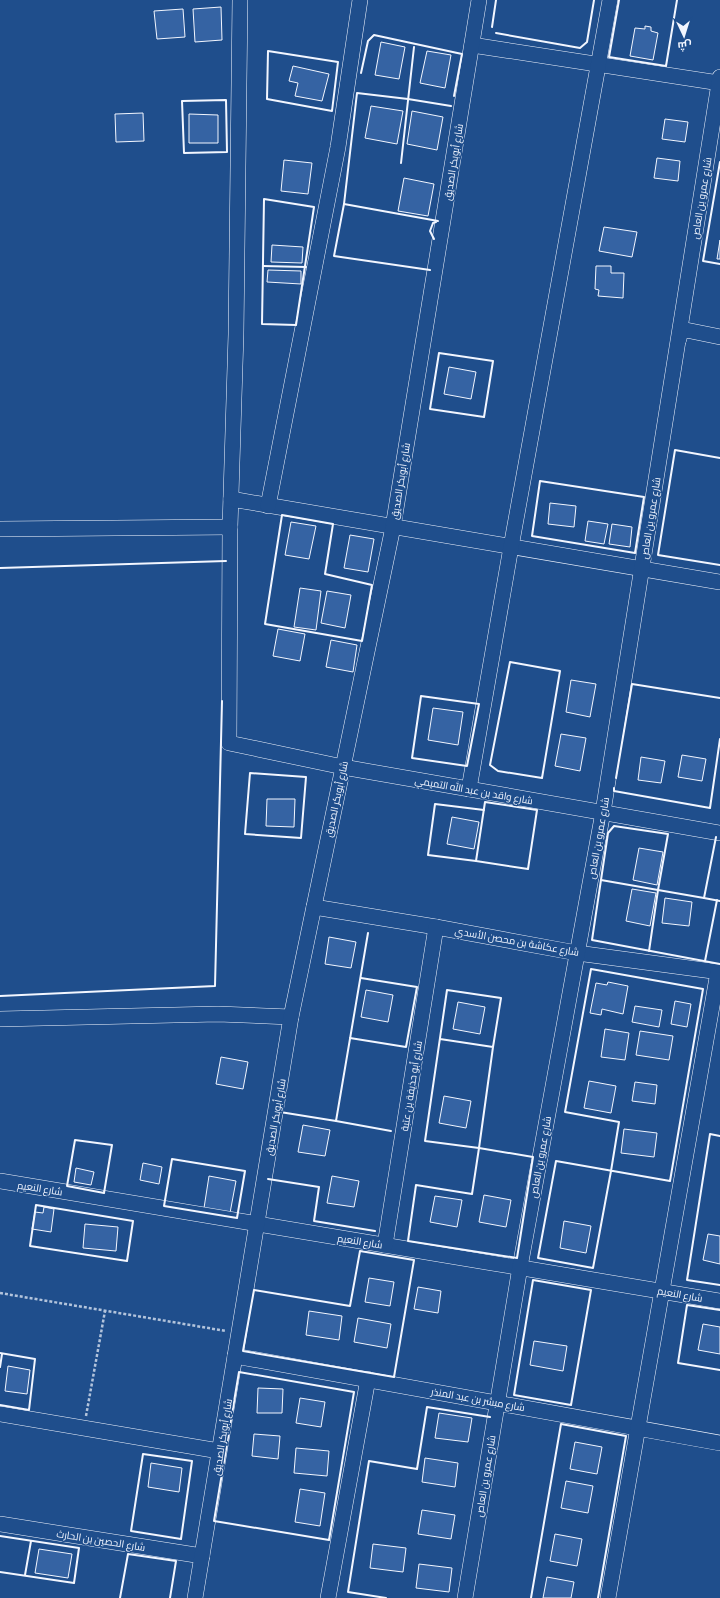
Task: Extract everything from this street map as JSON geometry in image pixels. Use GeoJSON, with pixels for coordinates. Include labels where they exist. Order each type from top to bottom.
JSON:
{"type":"FeatureCollection","features":[{"type":"Feature","properties":{"kind":"street"},"geometry":{"type":"LineString","coordinates":[[0,529],[230,527],[236,334],[240,0]]}},
{"type":"Feature","properties":{"kind":"street"},"geometry":{"type":"LineString","coordinates":[[268,506],[338,147],[360,0]]}},
{"type":"Feature","properties":{"kind":"street","name":"شارع أبوبكر الصديق"},"geometry":{"type":"LineString","coordinates":[[195,1598],[291,1017],[393,527],[479,0]]}},
{"type":"Feature","properties":{"kind":"street"},"geometry":{"type":"LineString","coordinates":[[469,789],[511,547],[610,0]]}},
{"type":"Feature","properties":{"kind":"street"},"geometry":{"type":"LineString","coordinates":[[472,46],[598,65],[720,81]]}},
{"type":"Feature","properties":{"kind":"street","name":"شارع عمرو بن العاص"},"geometry":{"type":"LineString","coordinates":[[465,1598],[520,1267],[603,812],[720,81]]}},
{"type":"Feature","properties":{"kind":"street"},"geometry":{"type":"LineString","coordinates":[[642,569],[681,329],[720,336]]}},
{"type":"Feature","properties":{"kind":"street"},"geometry":{"type":"LineString","coordinates":[[231,499],[720,582]]}},
{"type":"Feature","properties":{"kind":"street","name":"شارع واقد بن عبد الله التميمي"},"geometry":{"type":"LineString","coordinates":[[230,527],[229,742],[343,767],[603,812],[719,828]]}},
{"type":"Feature","properties":{"kind":"street","name":"شارع عكاشة بن محصن الأسدي"},"geometry":{"type":"LineString","coordinates":[[314,907],[436,927],[577,953],[719,972]]}},
{"type":"Feature","properties":{"kind":"street","name":"شارع أبو حذيفة بن عتبة"},"geometry":{"type":"LineString","coordinates":[[385,1245],[436,927]]}},
{"type":"Feature","properties":{"kind":"street"},"geometry":{"type":"LineString","coordinates":[[608,1598],[661,1291],[719,972]]}},
{"type":"Feature","properties":{"kind":"street"},"geometry":{"type":"LineString","coordinates":[[0,1021],[218,1014],[291,1017]]}},
{"type":"Feature","properties":{"kind":"street","name":"شارع النعيم"},"geometry":{"type":"LineString","coordinates":[[0,1181],[720,1301]]}},
{"type":"Feature","properties":{"kind":"street","name":"شارع مبشر بن عبد المنذر"},"geometry":{"type":"LineString","coordinates":[[235,1356],[720,1443]]}},
{"type":"Feature","properties":{"kind":"street"},"geometry":{"type":"LineString","coordinates":[[328,1598],[368,1379]]}},
{"type":"Feature","properties":{"kind":"street"},"geometry":{"type":"LineString","coordinates":[[0,1414],[219,1451]]}},
{"type":"Feature","properties":{"kind":"street","name":"شارع الحصين بن الحارث"},"geometry":{"type":"LineString","coordinates":[[0,1524],[202,1556]]}},
{"type":"Feature","properties":{"kind":"path"},"geometry":{"type":"LineString","coordinates":[[0,1293],[239,1333]]}},
{"type":"Feature","properties":{"kind":"path"},"geometry":{"type":"LineString","coordinates":[[84,1428],[105,1311]]}},
{"type":"Feature","properties":{"kind":"building"},"geometry":{"type":"Polygon","coordinates":[[[221,7],[222,40],[195,42],[193,9],[221,7]]]}},
{"type":"Feature","properties":{"kind":"building"},"geometry":{"type":"Polygon","coordinates":[[[183,9],[185,37],[157,39],[154,11],[183,9]]]}},
{"type":"Feature","properties":{"kind":"building"},"geometry":{"type":"Polygon","coordinates":[[[645,26],[651,27],[651,31],[658,33],[653,60],[630,56],[635,28],[645,29],[645,26]]]}},
{"type":"Feature","properties":{"kind":"building"},"geometry":{"type":"Polygon","coordinates":[[[381,42],[405,47],[399,79],[375,75],[381,42]]]}},
{"type":"Feature","properties":{"kind":"building"},"geometry":{"type":"Polygon","coordinates":[[[427,51],[451,55],[445,88],[420,83],[427,51]]]}},
{"type":"Feature","properties":{"kind":"building"},"geometry":{"type":"Polygon","coordinates":[[[293,66],[329,74],[322,101],[295,96],[298,83],[289,81],[293,66]]]}},
{"type":"Feature","properties":{"kind":"building"},"geometry":{"type":"Polygon","coordinates":[[[371,106],[403,111],[397,144],[365,138],[371,106]]]}},
{"type":"Feature","properties":{"kind":"building"},"geometry":{"type":"Polygon","coordinates":[[[412,111],[443,117],[437,150],[407,144],[412,111]]]}},
{"type":"Feature","properties":{"kind":"building"},"geometry":{"type":"Polygon","coordinates":[[[143,113],[144,141],[116,142],[115,114],[143,113]]]}},
{"type":"Feature","properties":{"kind":"building"},"geometry":{"type":"Polygon","coordinates":[[[189,114],[218,115],[218,143],[189,143],[189,114]]]}},
{"type":"Feature","properties":{"kind":"building"},"geometry":{"type":"Polygon","coordinates":[[[665,119],[688,122],[685,142],[662,139],[665,119]]]}},
{"type":"Feature","properties":{"kind":"building"},"geometry":{"type":"Polygon","coordinates":[[[657,158],[680,161],[678,181],[654,178],[657,158]]]}},
{"type":"Feature","properties":{"kind":"building"},"geometry":{"type":"Polygon","coordinates":[[[284,160],[312,163],[308,194],[281,191],[284,160]]]}},
{"type":"Feature","properties":{"kind":"building"},"geometry":{"type":"Polygon","coordinates":[[[404,178],[434,184],[428,216],[398,211],[404,178]]]}},
{"type":"Feature","properties":{"kind":"building"},"geometry":{"type":"Polygon","coordinates":[[[604,227],[637,232],[632,257],[599,251],[604,227]]]}},
{"type":"Feature","properties":{"kind":"building"},"geometry":{"type":"Polygon","coordinates":[[[720,240],[720,259],[717,259],[720,240]]]}},
{"type":"Feature","properties":{"kind":"building"},"geometry":{"type":"Polygon","coordinates":[[[272,245],[303,247],[302,263],[271,262],[272,245]]]}},
{"type":"Feature","properties":{"kind":"building"},"geometry":{"type":"Polygon","coordinates":[[[596,266],[611,266],[611,273],[624,273],[623,298],[598,296],[599,290],[595,289],[596,266]]]}},
{"type":"Feature","properties":{"kind":"building"},"geometry":{"type":"Polygon","coordinates":[[[268,270],[301,271],[301,284],[267,282],[268,270]]]}},
{"type":"Feature","properties":{"kind":"building"},"geometry":{"type":"Polygon","coordinates":[[[449,367],[476,372],[471,399],[444,394],[449,367]]]}},
{"type":"Feature","properties":{"kind":"building"},"geometry":{"type":"Polygon","coordinates":[[[550,503],[576,506],[574,527],[548,524],[550,503]]]}},
{"type":"Feature","properties":{"kind":"building"},"geometry":{"type":"Polygon","coordinates":[[[588,521],[608,524],[604,544],[585,541],[588,521]]]}},
{"type":"Feature","properties":{"kind":"building"},"geometry":{"type":"Polygon","coordinates":[[[291,522],[316,526],[309,559],[285,555],[291,522]]]}},
{"type":"Feature","properties":{"kind":"building"},"geometry":{"type":"Polygon","coordinates":[[[612,524],[632,527],[630,547],[609,544],[612,524]]]}},
{"type":"Feature","properties":{"kind":"building"},"geometry":{"type":"Polygon","coordinates":[[[350,535],[374,539],[368,572],[344,568],[350,535]]]}},
{"type":"Feature","properties":{"kind":"building"},"geometry":{"type":"Polygon","coordinates":[[[300,588],[321,591],[316,630],[294,627],[300,588]]]}},
{"type":"Feature","properties":{"kind":"building"},"geometry":{"type":"Polygon","coordinates":[[[327,591],[351,595],[345,628],[321,623],[327,591]]]}},
{"type":"Feature","properties":{"kind":"building"},"geometry":{"type":"Polygon","coordinates":[[[278,629],[305,634],[300,661],[273,656],[278,629]]]}},
{"type":"Feature","properties":{"kind":"building"},"geometry":{"type":"Polygon","coordinates":[[[331,640],[357,645],[353,672],[326,667],[331,640]]]}},
{"type":"Feature","properties":{"kind":"building"},"geometry":{"type":"Polygon","coordinates":[[[571,680],[596,684],[590,717],[566,712],[571,680]]]}},
{"type":"Feature","properties":{"kind":"building"},"geometry":{"type":"Polygon","coordinates":[[[433,708],[463,712],[458,745],[428,740],[433,708]]]}},
{"type":"Feature","properties":{"kind":"building"},"geometry":{"type":"Polygon","coordinates":[[[561,734],[586,738],[580,771],[555,766],[561,734]]]}},
{"type":"Feature","properties":{"kind":"building"},"geometry":{"type":"Polygon","coordinates":[[[682,755],[706,759],[702,781],[678,777],[682,755]]]}},
{"type":"Feature","properties":{"kind":"building"},"geometry":{"type":"Polygon","coordinates":[[[641,757],[665,761],[661,783],[638,780],[641,757]]]}},
{"type":"Feature","properties":{"kind":"building"},"geometry":{"type":"Polygon","coordinates":[[[267,799],[295,799],[294,827],[266,826],[267,799]]]}},
{"type":"Feature","properties":{"kind":"building"},"geometry":{"type":"Polygon","coordinates":[[[452,817],[479,822],[474,849],[447,844],[452,817]]]}},
{"type":"Feature","properties":{"kind":"building"},"geometry":{"type":"Polygon","coordinates":[[[639,848],[663,852],[657,885],[633,880],[639,848]]]}},
{"type":"Feature","properties":{"kind":"building"},"geometry":{"type":"Polygon","coordinates":[[[632,889],[656,893],[650,926],[626,921],[632,889]]]}},
{"type":"Feature","properties":{"kind":"building"},"geometry":{"type":"Polygon","coordinates":[[[665,898],[692,902],[689,926],[662,923],[665,898]]]}},
{"type":"Feature","properties":{"kind":"building"},"geometry":{"type":"Polygon","coordinates":[[[329,937],[356,942],[351,968],[325,964],[329,937]]]}},
{"type":"Feature","properties":{"kind":"building"},"geometry":{"type":"Polygon","coordinates":[[[608,982],[628,986],[623,1014],[602,1009],[601,1015],[590,1013],[596,983],[607,985],[608,982]]]}},
{"type":"Feature","properties":{"kind":"building"},"geometry":{"type":"Polygon","coordinates":[[[366,990],[393,995],[388,1022],[361,1017],[366,990]]]}},
{"type":"Feature","properties":{"kind":"building"},"geometry":{"type":"Polygon","coordinates":[[[675,1001],[691,1004],[687,1027],[671,1024],[675,1001]]]}},
{"type":"Feature","properties":{"kind":"building"},"geometry":{"type":"Polygon","coordinates":[[[458,1002],[485,1007],[480,1034],[453,1029],[458,1002]]]}},
{"type":"Feature","properties":{"kind":"building"},"geometry":{"type":"Polygon","coordinates":[[[635,1006],[662,1010],[659,1027],[632,1022],[635,1006]]]}},
{"type":"Feature","properties":{"kind":"building"},"geometry":{"type":"Polygon","coordinates":[[[605,1029],[629,1033],[625,1060],[601,1057],[605,1029]]]}},
{"type":"Feature","properties":{"kind":"building"},"geometry":{"type":"Polygon","coordinates":[[[640,1031],[673,1036],[669,1060],[636,1055],[640,1031]]]}},
{"type":"Feature","properties":{"kind":"building"},"geometry":{"type":"Polygon","coordinates":[[[221,1057],[248,1062],[243,1089],[216,1084],[221,1057]]]}},
{"type":"Feature","properties":{"kind":"building"},"geometry":{"type":"Polygon","coordinates":[[[589,1081],[616,1086],[611,1113],[584,1108],[589,1081]]]}},
{"type":"Feature","properties":{"kind":"building"},"geometry":{"type":"Polygon","coordinates":[[[635,1082],[657,1085],[655,1104],[632,1101],[635,1082]]]}},
{"type":"Feature","properties":{"kind":"building"},"geometry":{"type":"Polygon","coordinates":[[[444,1096],[471,1101],[466,1128],[439,1123],[444,1096]]]}},
{"type":"Feature","properties":{"kind":"building"},"geometry":{"type":"Polygon","coordinates":[[[303,1125],[330,1130],[325,1156],[298,1152],[303,1125]]]}},
{"type":"Feature","properties":{"kind":"building"},"geometry":{"type":"Polygon","coordinates":[[[624,1129],[657,1133],[654,1157],[621,1153],[624,1129]]]}},
{"type":"Feature","properties":{"kind":"building"},"geometry":{"type":"Polygon","coordinates":[[[143,1163],[162,1167],[159,1184],[140,1180],[143,1163]]]}},
{"type":"Feature","properties":{"kind":"building"},"geometry":{"type":"Polygon","coordinates":[[[76,1168],[94,1172],[91,1185],[74,1182],[76,1168]]]}},
{"type":"Feature","properties":{"kind":"building"},"geometry":{"type":"Polygon","coordinates":[[[209,1176],[236,1181],[230,1213],[204,1208],[209,1176]]]}},
{"type":"Feature","properties":{"kind":"building"},"geometry":{"type":"Polygon","coordinates":[[[332,1176],[359,1181],[354,1207],[327,1203],[332,1176]]]}},
{"type":"Feature","properties":{"kind":"building"},"geometry":{"type":"Polygon","coordinates":[[[484,1195],[511,1200],[506,1227],[479,1222],[484,1195]]]}},
{"type":"Feature","properties":{"kind":"building"},"geometry":{"type":"Polygon","coordinates":[[[435,1196],[462,1200],[457,1227],[430,1222],[435,1196]]]}},
{"type":"Feature","properties":{"kind":"building"},"geometry":{"type":"Polygon","coordinates":[[[44,1207],[54,1209],[51,1232],[32,1229],[35,1212],[43,1213],[44,1207]]]}},
{"type":"Feature","properties":{"kind":"building"},"geometry":{"type":"Polygon","coordinates":[[[564,1221],[591,1226],[586,1253],[560,1248],[564,1221]]]}},
{"type":"Feature","properties":{"kind":"building"},"geometry":{"type":"Polygon","coordinates":[[[85,1224],[118,1227],[116,1251],[83,1248],[85,1224]]]}},
{"type":"Feature","properties":{"kind":"building"},"geometry":{"type":"Polygon","coordinates":[[[708,1234],[720,1236],[720,1264],[703,1260],[708,1234]]]}},
{"type":"Feature","properties":{"kind":"building"},"geometry":{"type":"Polygon","coordinates":[[[369,1278],[394,1282],[390,1306],[365,1302],[369,1278]]]}},
{"type":"Feature","properties":{"kind":"building"},"geometry":{"type":"Polygon","coordinates":[[[418,1287],[441,1291],[438,1313],[414,1309],[418,1287]]]}},
{"type":"Feature","properties":{"kind":"building"},"geometry":{"type":"Polygon","coordinates":[[[309,1311],[342,1316],[339,1340],[306,1335],[309,1311]]]}},
{"type":"Feature","properties":{"kind":"building"},"geometry":{"type":"Polygon","coordinates":[[[358,1318],[391,1324],[387,1348],[354,1342],[358,1318]]]}},
{"type":"Feature","properties":{"kind":"building"},"geometry":{"type":"Polygon","coordinates":[[[703,1324],[720,1327],[720,1354],[698,1350],[703,1324]]]}},
{"type":"Feature","properties":{"kind":"building"},"geometry":{"type":"Polygon","coordinates":[[[534,1341],[567,1346],[563,1371],[530,1365],[534,1341]]]}},
{"type":"Feature","properties":{"kind":"building"},"geometry":{"type":"Polygon","coordinates":[[[8,1366],[30,1370],[27,1394],[5,1391],[8,1366]]]}},
{"type":"Feature","properties":{"kind":"building"},"geometry":{"type":"Polygon","coordinates":[[[258,1388],[283,1389],[282,1413],[257,1413],[258,1388]]]}},
{"type":"Feature","properties":{"kind":"building"},"geometry":{"type":"Polygon","coordinates":[[[300,1398],[325,1402],[321,1427],[296,1423],[300,1398]]]}},
{"type":"Feature","properties":{"kind":"building"},"geometry":{"type":"Polygon","coordinates":[[[439,1413],[472,1418],[468,1442],[435,1438],[439,1413]]]}},
{"type":"Feature","properties":{"kind":"building"},"geometry":{"type":"Polygon","coordinates":[[[254,1434],[280,1436],[278,1459],[252,1456],[254,1434]]]}},
{"type":"Feature","properties":{"kind":"building"},"geometry":{"type":"Polygon","coordinates":[[[575,1442],[602,1447],[597,1474],[570,1469],[575,1442]]]}},
{"type":"Feature","properties":{"kind":"building"},"geometry":{"type":"Polygon","coordinates":[[[296,1448],[329,1451],[327,1476],[294,1473],[296,1448]]]}},
{"type":"Feature","properties":{"kind":"building"},"geometry":{"type":"Polygon","coordinates":[[[425,1458],[458,1463],[455,1487],[422,1482],[425,1458]]]}},
{"type":"Feature","properties":{"kind":"building"},"geometry":{"type":"Polygon","coordinates":[[[151,1463],[182,1468],[179,1492],[148,1487],[151,1463]]]}},
{"type":"Feature","properties":{"kind":"building"},"geometry":{"type":"Polygon","coordinates":[[[566,1481],[593,1486],[588,1513],[561,1508],[566,1481]]]}},
{"type":"Feature","properties":{"kind":"building"},"geometry":{"type":"Polygon","coordinates":[[[300,1489],[325,1493],[320,1526],[295,1522],[300,1489]]]}},
{"type":"Feature","properties":{"kind":"building"},"geometry":{"type":"Polygon","coordinates":[[[422,1510],[455,1515],[451,1539],[418,1534],[422,1510]]]}},
{"type":"Feature","properties":{"kind":"building"},"geometry":{"type":"Polygon","coordinates":[[[555,1534],[582,1539],[577,1566],[550,1561],[555,1534]]]}},
{"type":"Feature","properties":{"kind":"building"},"geometry":{"type":"Polygon","coordinates":[[[373,1544],[406,1548],[403,1572],[370,1568],[373,1544]]]}},
{"type":"Feature","properties":{"kind":"building"},"geometry":{"type":"Polygon","coordinates":[[[39,1549],[72,1554],[68,1578],[35,1573],[39,1549]]]}},
{"type":"Feature","properties":{"kind":"building"},"geometry":{"type":"Polygon","coordinates":[[[419,1564],[452,1568],[449,1592],[416,1588],[419,1564]]]}},
{"type":"Feature","properties":{"kind":"building"},"geometry":{"type":"Polygon","coordinates":[[[547,1577],[574,1582],[571,1598],[543,1598],[547,1577]]]}},
{"type":"Feature","properties":{"kind":"wall"},"geometry":{"type":"LineString","coordinates":[[492,27],[496,0]]}},
{"type":"Feature","properties":{"kind":"wall"},"geometry":{"type":"LineString","coordinates":[[496,33],[580,48],[587,42],[594,0]]}},
{"type":"Feature","properties":{"kind":"wall"},"geometry":{"type":"LineString","coordinates":[[619,0],[609,57],[666,66],[677,0]]}},
{"type":"Feature","properties":{"kind":"wall"},"geometry":{"type":"LineString","coordinates":[[361,73],[368,41],[374,35],[462,54],[454,96]]}},
{"type":"Feature","properties":{"kind":"wall"},"geometry":{"type":"LineString","coordinates":[[401,163],[414,47]]}},
{"type":"Feature","properties":{"kind":"wall"},"geometry":{"type":"LineString","coordinates":[[268,51],[338,62],[332,111],[267,99],[268,51]]}},
{"type":"Feature","properties":{"kind":"wall"},"geometry":{"type":"LineString","coordinates":[[438,221],[344,204],[357,93],[451,106]]}},
{"type":"Feature","properties":{"kind":"wall"},"geometry":{"type":"LineString","coordinates":[[226,100],[227,152],[184,153],[182,101],[226,100]]}},
{"type":"Feature","properties":{"kind":"wall"},"geometry":{"type":"LineString","coordinates":[[720,162],[703,261],[720,264]]}},
{"type":"Feature","properties":{"kind":"wall"},"geometry":{"type":"LineString","coordinates":[[264,199],[314,207],[296,325],[262,324],[264,199]]}},
{"type":"Feature","properties":{"kind":"wall"},"geometry":{"type":"LineString","coordinates":[[344,204],[334,256],[430,270]]}},
{"type":"Feature","properties":{"kind":"wall"},"geometry":{"type":"LineString","coordinates":[[434,239],[430,231],[433,223],[436,222]]}},
{"type":"Feature","properties":{"kind":"wall"},"geometry":{"type":"LineString","coordinates":[[263,266],[306,267]]}},
{"type":"Feature","properties":{"kind":"wall"},"geometry":{"type":"LineString","coordinates":[[439,353],[493,361],[484,417],[430,409],[439,353]]}},
{"type":"Feature","properties":{"kind":"wall"},"geometry":{"type":"LineString","coordinates":[[720,458],[675,450],[658,555],[720,565]]}},
{"type":"Feature","properties":{"kind":"wall"},"geometry":{"type":"LineString","coordinates":[[540,481],[644,497],[635,553],[532,536],[540,481]]}},
{"type":"Feature","properties":{"kind":"wall"},"geometry":{"type":"LineString","coordinates":[[282,515],[333,524],[325,574],[372,585],[362,641],[265,624],[282,515]]}},
{"type":"Feature","properties":{"kind":"wall"},"geometry":{"type":"LineString","coordinates":[[0,568],[226,561]]}},
{"type":"Feature","properties":{"kind":"wall"},"geometry":{"type":"LineString","coordinates":[[510,662],[560,671],[542,778],[498,771],[490,765],[510,662]]}},
{"type":"Feature","properties":{"kind":"wall"},"geometry":{"type":"LineString","coordinates":[[616,778],[632,684],[720,698]]}},
{"type":"Feature","properties":{"kind":"wall"},"geometry":{"type":"LineString","coordinates":[[421,696],[479,704],[467,766],[412,758],[421,696]]}},
{"type":"Feature","properties":{"kind":"wall"},"geometry":{"type":"LineString","coordinates":[[0,996],[215,986],[222,701]]}},
{"type":"Feature","properties":{"kind":"wall"},"geometry":{"type":"LineString","coordinates":[[614,788],[614,791],[710,808],[720,739]]}},
{"type":"Feature","properties":{"kind":"wall"},"geometry":{"type":"LineString","coordinates":[[250,773],[306,777],[301,838],[245,834],[250,773]]}},
{"type":"Feature","properties":{"kind":"wall"},"geometry":{"type":"LineString","coordinates":[[485,802],[537,810],[528,869],[476,861],[485,802]]}},
{"type":"Feature","properties":{"kind":"wall"},"geometry":{"type":"LineString","coordinates":[[476,861],[428,855],[435,804],[484,810]]}},
{"type":"Feature","properties":{"kind":"wall"},"geometry":{"type":"LineString","coordinates":[[704,898],[658,890],[668,834],[614,826],[608,833],[592,940],[720,964]]}},
{"type":"Feature","properties":{"kind":"wall"},"geometry":{"type":"LineString","coordinates":[[716,837],[704,898],[720,901]]}},
{"type":"Feature","properties":{"kind":"wall"},"geometry":{"type":"LineString","coordinates":[[601,880],[658,890],[649,951]]}},
{"type":"Feature","properties":{"kind":"wall"},"geometry":{"type":"LineString","coordinates":[[705,961],[717,900]]}},
{"type":"Feature","properties":{"kind":"wall"},"geometry":{"type":"LineString","coordinates":[[280,1112],[336,1121],[368,933]]}},
{"type":"Feature","properties":{"kind":"wall"},"geometry":{"type":"LineString","coordinates":[[611,1171],[593,1268],[538,1258],[556,1161],[670,1181],[703,989],[591,969],[565,1112],[619,1122],[611,1171]]}},
{"type":"Feature","properties":{"kind":"wall"},"geometry":{"type":"LineString","coordinates":[[350,1038],[406,1047],[417,987],[361,978]]}},
{"type":"Feature","properties":{"kind":"wall"},"geometry":{"type":"LineString","coordinates":[[440,1039],[493,1047],[501,998],[447,990],[425,1141],[479,1148],[493,1047]]}},
{"type":"Feature","properties":{"kind":"wall"},"geometry":{"type":"LineString","coordinates":[[336,1121],[391,1131]]}},
{"type":"Feature","properties":{"kind":"wall"},"geometry":{"type":"LineString","coordinates":[[720,1136],[710,1134],[687,1280],[720,1285]]}},
{"type":"Feature","properties":{"kind":"wall"},"geometry":{"type":"LineString","coordinates":[[75,1140],[112,1145],[104,1193],[67,1186],[75,1140]]}},
{"type":"Feature","properties":{"kind":"wall"},"geometry":{"type":"LineString","coordinates":[[479,1148],[533,1157],[517,1258],[408,1241],[416,1185],[472,1194],[479,1148]]}},
{"type":"Feature","properties":{"kind":"wall"},"geometry":{"type":"LineString","coordinates":[[172,1159],[245,1171],[237,1218],[164,1206],[172,1159]]}},
{"type":"Feature","properties":{"kind":"wall"},"geometry":{"type":"LineString","coordinates":[[268,1179],[319,1187],[314,1221],[375,1231]]}},
{"type":"Feature","properties":{"kind":"wall"},"geometry":{"type":"LineString","coordinates":[[36,1205],[133,1221],[127,1261],[30,1246],[36,1205]]}},
{"type":"Feature","properties":{"kind":"wall"},"geometry":{"type":"LineString","coordinates":[[360,1251],[414,1260],[394,1377],[243,1351],[254,1290],[350,1306],[360,1251]]}},
{"type":"Feature","properties":{"kind":"wall"},"geometry":{"type":"LineString","coordinates":[[533,1280],[591,1290],[571,1405],[514,1395],[533,1280]]}},
{"type":"Feature","properties":{"kind":"wall"},"geometry":{"type":"LineString","coordinates":[[720,1310],[687,1305],[678,1363],[720,1370]]}},
{"type":"Feature","properties":{"kind":"wall"},"geometry":{"type":"LineString","coordinates":[[0,1353],[35,1359],[29,1410],[0,1405]]}},
{"type":"Feature","properties":{"kind":"wall"},"geometry":{"type":"LineString","coordinates":[[0,1367],[2,1354]]}},
{"type":"Feature","properties":{"kind":"wall"},"geometry":{"type":"LineString","coordinates":[[239,1372],[354,1392],[329,1540],[214,1521],[239,1372]]}},
{"type":"Feature","properties":{"kind":"wall"},"geometry":{"type":"LineString","coordinates":[[386,1598],[348,1592],[369,1461],[417,1469],[427,1407],[490,1417]]}},
{"type":"Feature","properties":{"kind":"wall"},"geometry":{"type":"LineString","coordinates":[[531,1598],[561,1424],[626,1436],[598,1598]]}},
{"type":"Feature","properties":{"kind":"wall"},"geometry":{"type":"LineString","coordinates":[[143,1454],[192,1461],[181,1539],[131,1531],[143,1454]]}},
{"type":"Feature","properties":{"kind":"wall"},"geometry":{"type":"LineString","coordinates":[[0,1536],[79,1548],[74,1583],[0,1572]]}},
{"type":"Feature","properties":{"kind":"wall"},"geometry":{"type":"LineString","coordinates":[[25,1575],[31,1541]]}},
{"type":"Feature","properties":{"kind":"wall"},"geometry":{"type":"LineString","coordinates":[[120,1598],[128,1554],[176,1561],[170,1598]]}}]}
